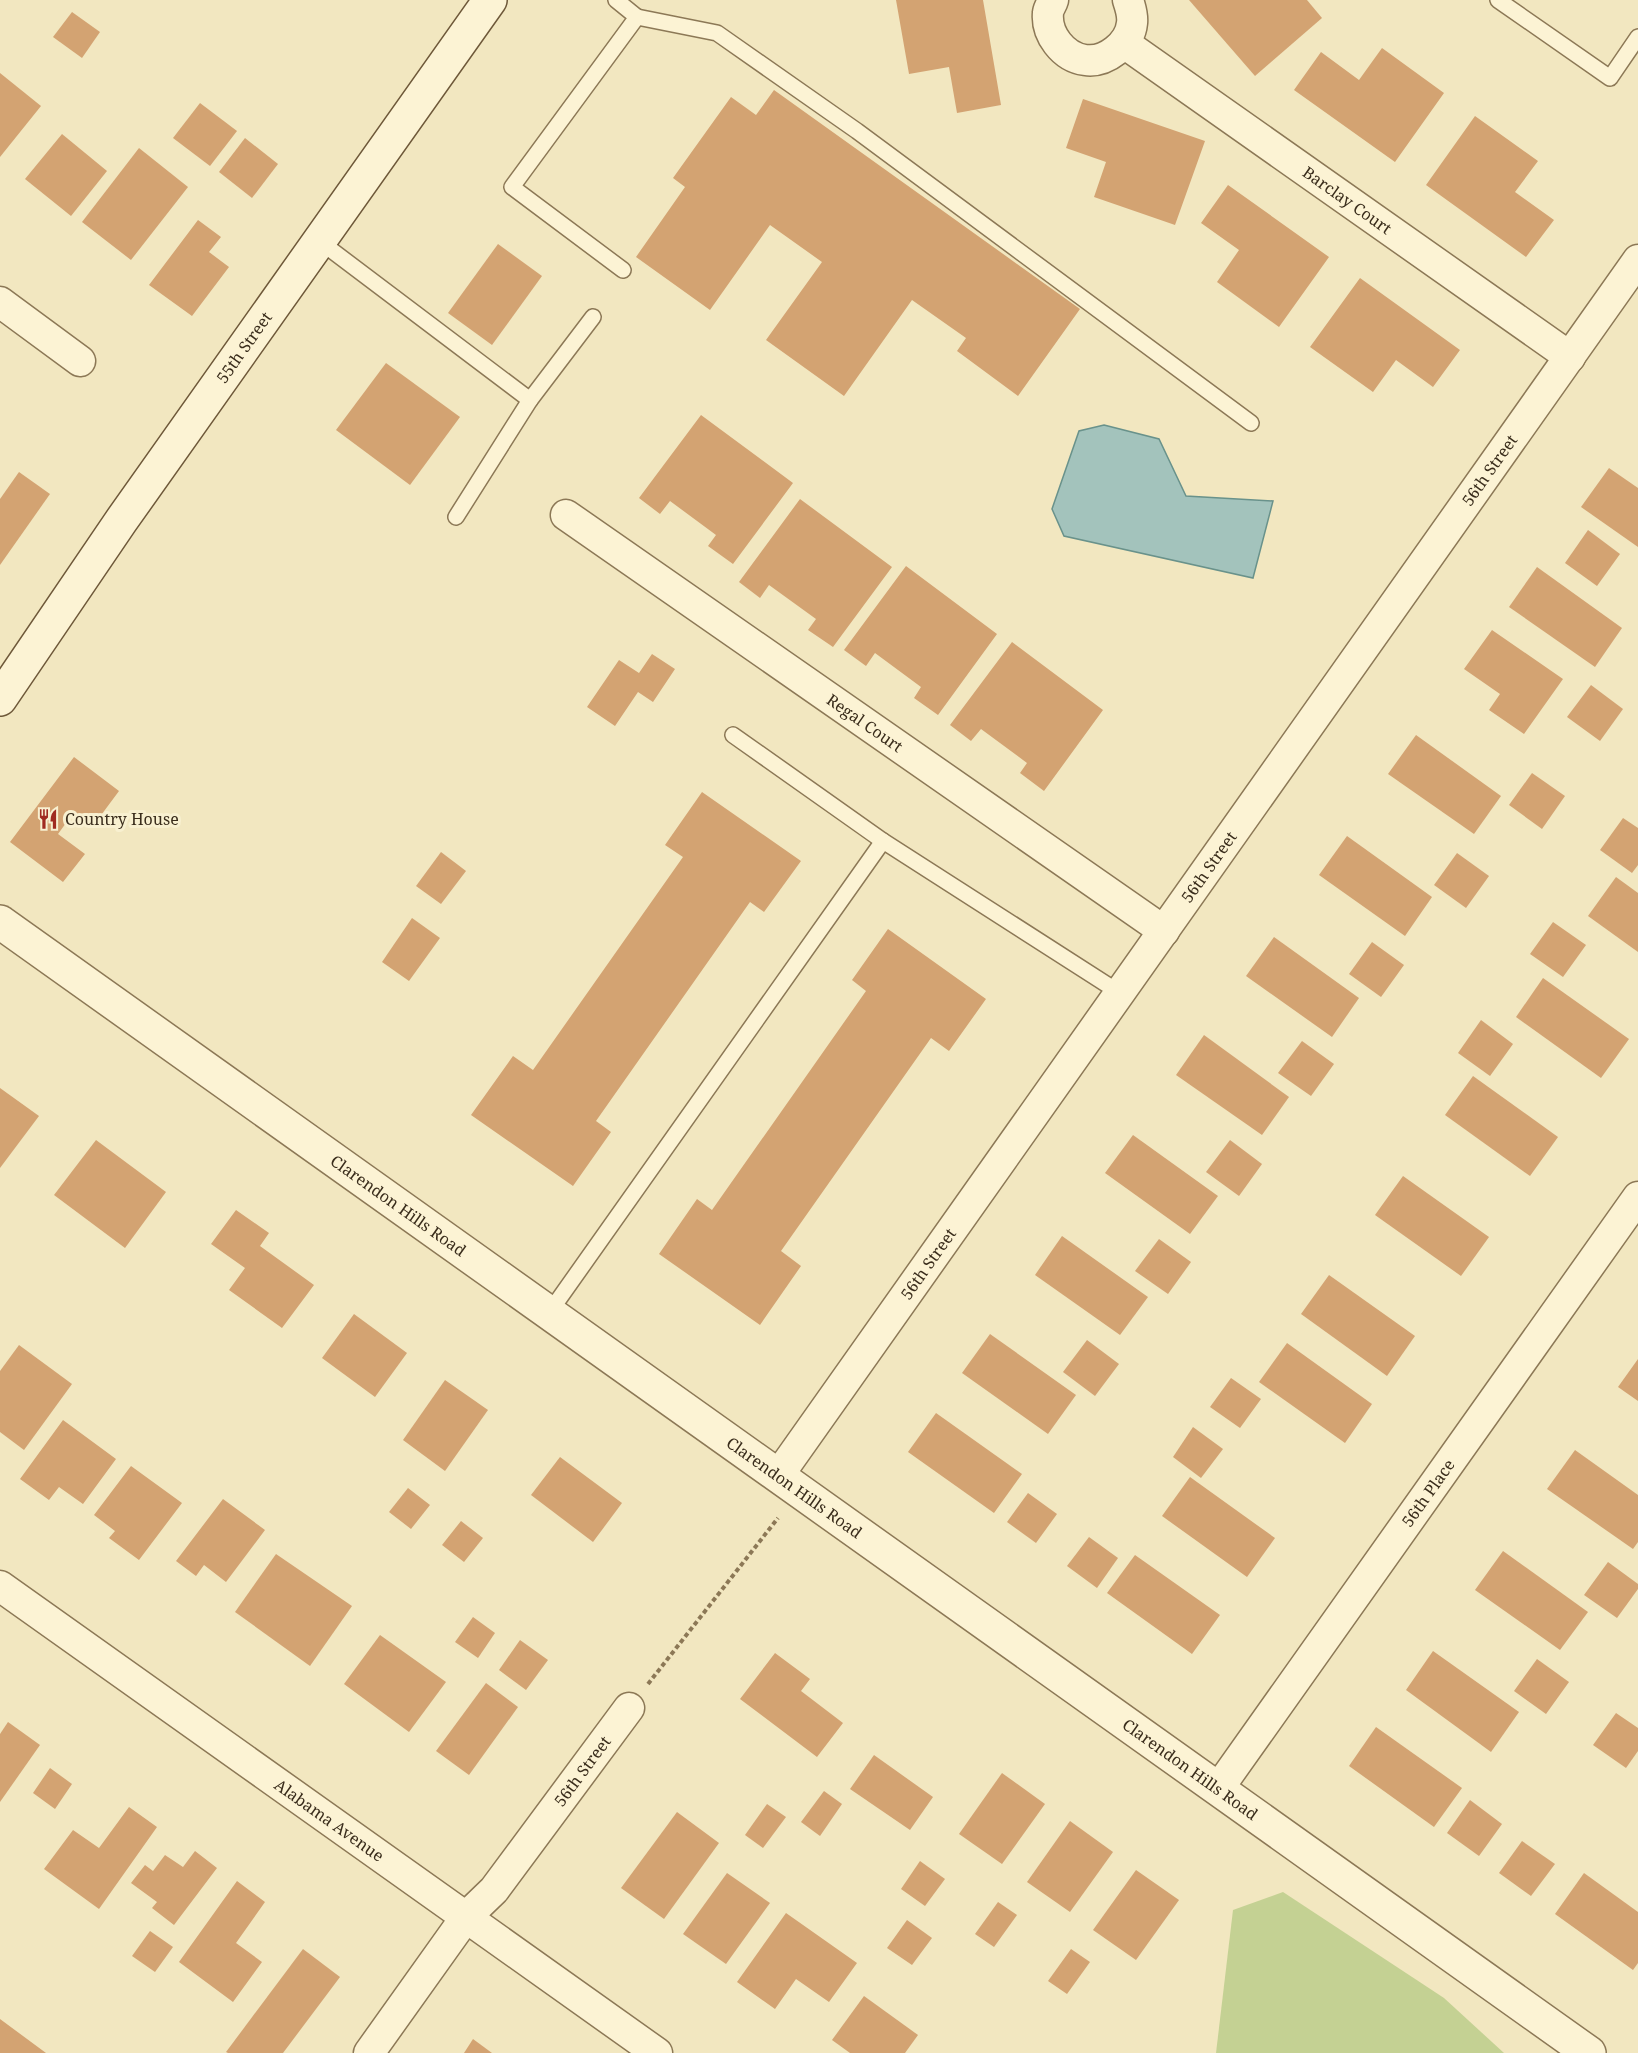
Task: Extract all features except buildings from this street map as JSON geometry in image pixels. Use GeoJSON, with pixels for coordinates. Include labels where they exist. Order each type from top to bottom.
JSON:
{"type":"FeatureCollection","features":[{"type":"Feature","properties":{"kind":"street","name":"55th Street"},"geometry":{"type":"LineString","coordinates":[[0,699],[121,521],[490,0]]}},
{"type":"Feature","properties":{"kind":"street"},"geometry":{"type":"LineString","coordinates":[[1053,0],[1048,12],[1051,34],[1065,52],[1085,60],[1107,57],[1124,43],[1132,23],[1128,0]]}},
{"type":"Feature","properties":{"kind":"street","name":"Barclay Court"},"geometry":{"type":"LineString","coordinates":[[1124,43],[1570,357]]}},
{"type":"Feature","properties":{"kind":"street","name":"56th Street"},"geometry":{"type":"LineString","coordinates":[[788,1484],[1120,993],[1638,260]]}},
{"type":"Feature","properties":{"kind":"street"},"geometry":{"type":"LineString","coordinates":[[0,302],[80,361]]}},
{"type":"Feature","properties":{"kind":"street","name":"Regal Court"},"geometry":{"type":"LineString","coordinates":[[566,515],[1164,931]]}},
{"type":"Feature","properties":{"kind":"street","name":"Clarendon Hills Road"},"geometry":{"type":"LineString","coordinates":[[0,922],[1589,2053]]}},
{"type":"Feature","properties":{"kind":"street","name":"56th Place"},"geometry":{"type":"LineString","coordinates":[[1218,1789],[1638,1197]]}},
{"type":"Feature","properties":{"kind":"street","name":"Alabama Avenue"},"geometry":{"type":"LineString","coordinates":[[0,1586],[657,2053]]}},
{"type":"Feature","properties":{"kind":"street","name":"56th Street"},"geometry":{"type":"LineString","coordinates":[[369,2053],[466,1917],[494,1890],[629,1708]]}},
{"type":"Feature","properties":{"kind":"lane"},"geometry":{"type":"LineString","coordinates":[[616,0],[637,17],[717,33],[857,131],[1251,423]]}},
{"type":"Feature","properties":{"kind":"lane"},"geometry":{"type":"LineString","coordinates":[[1498,0],[1610,78],[1638,38]]}},
{"type":"Feature","properties":{"kind":"lane"},"geometry":{"type":"LineString","coordinates":[[624,270],[512,187],[637,17]]}},
{"type":"Feature","properties":{"kind":"lane"},"geometry":{"type":"LineString","coordinates":[[318,240],[530,400]]}},
{"type":"Feature","properties":{"kind":"lane"},"geometry":{"type":"LineString","coordinates":[[456,517],[530,400],[592,317]]}},
{"type":"Feature","properties":{"kind":"lane"},"geometry":{"type":"LineString","coordinates":[[733,735],[883,841],[1120,993]]}},
{"type":"Feature","properties":{"kind":"lane"},"geometry":{"type":"LineString","coordinates":[[549,1313],[883,841]]}},
{"type":"Feature","properties":{"kind":"path"},"geometry":{"type":"LineString","coordinates":[[629,1708],[788,1484]]}},
{"type":"Feature","properties":{"kind":"green space"},"geometry":{"type":"Polygon","coordinates":[[[1283,1892],[1444,1998],[1504,2053],[1216,2053],[1233,1910],[1283,1892]]]}},
{"type":"Feature","properties":{"kind":"water"},"geometry":{"type":"Polygon","coordinates":[[[1104,425],[1159,439],[1186,496],[1273,501],[1253,578],[1064,536],[1052,509],[1079,431],[1104,425]]]}},
{"type":"Feature","properties":{"kind":"place","name":"Country House"},"geometry":{"type":"Point","coordinates":[48,819]}}]}
